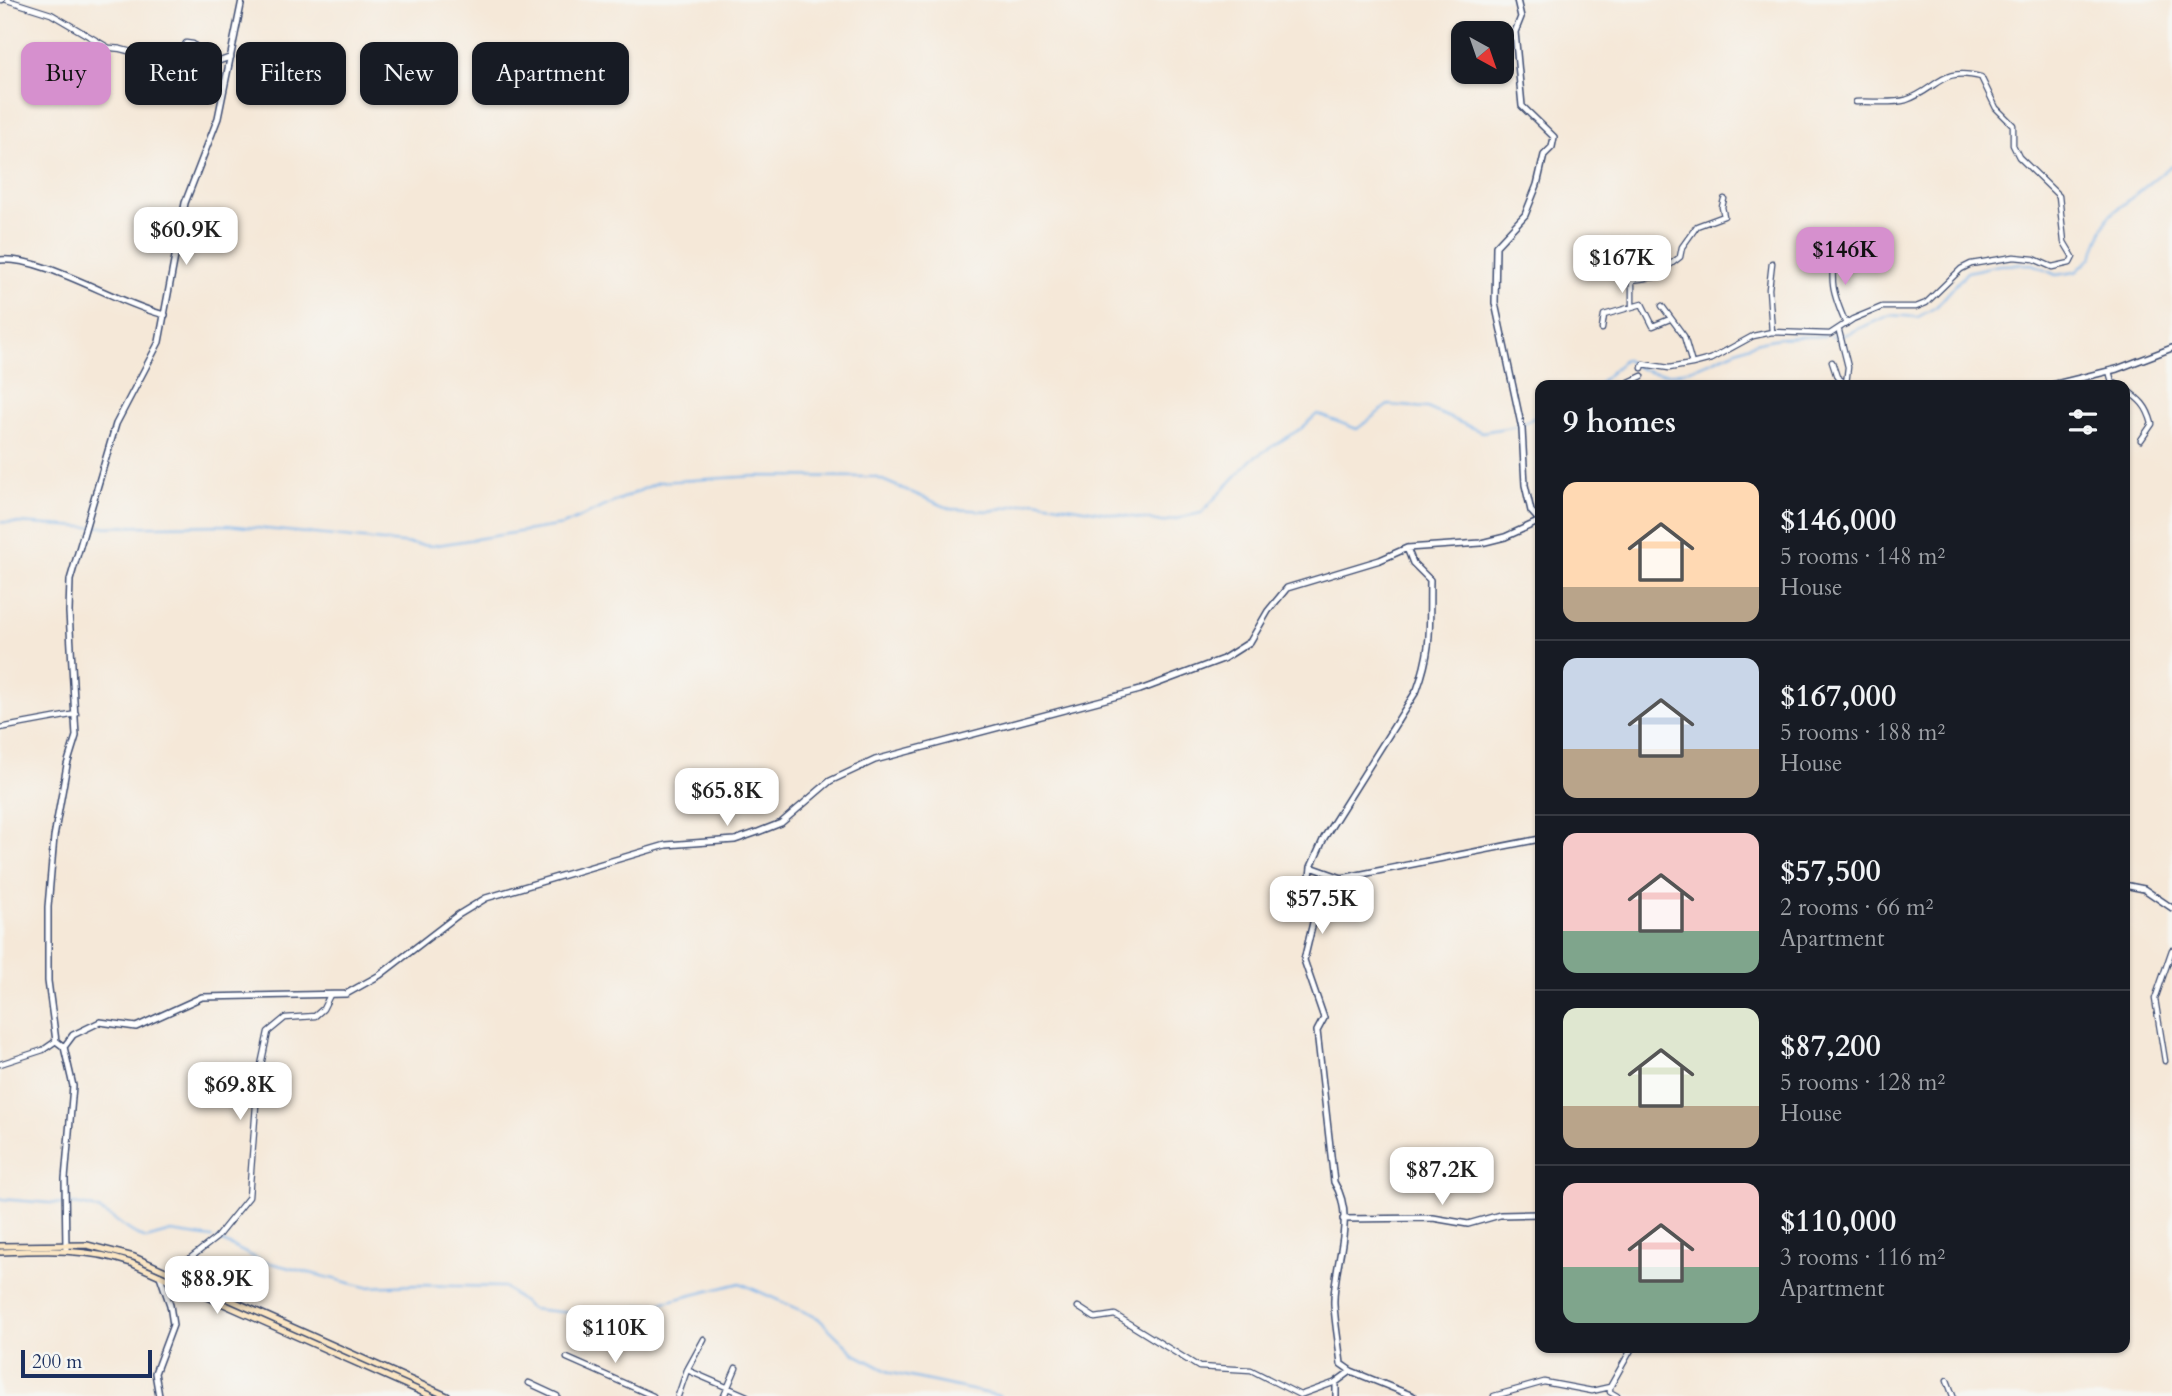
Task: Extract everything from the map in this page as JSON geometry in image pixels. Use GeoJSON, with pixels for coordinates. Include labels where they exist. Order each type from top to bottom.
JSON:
{"type":"FeatureCollection","features":[{"type":"Feature","properties":{"kind":"main road"},"geometry":{"type":"LineString","coordinates":[[0,1246],[66,1246],[108,1255],[161,1273],[433,1394],[447,1396]]}},
{"type":"Feature","properties":{"kind":"main road"},"geometry":{"type":"LineString","coordinates":[[0,1252],[66,1246]]}},
{"type":"Feature","properties":{"kind":"main road"},"geometry":{"type":"LineString","coordinates":[[161,1273],[170,1273],[433,1394]]}},
{"type":"Feature","properties":{"kind":"street"},"geometry":{"type":"LineString","coordinates":[[3,0],[51,14],[109,48],[120,47],[136,53],[149,65],[170,70],[186,43],[193,44],[217,62],[231,57]]}},
{"type":"Feature","properties":{"kind":"street"},"geometry":{"type":"LineString","coordinates":[[66,1246],[65,1200],[73,1086],[64,1047],[56,1041],[48,991],[48,907],[54,837],[67,765],[76,736],[77,714],[69,612],[70,580],[85,520],[116,424],[153,357],[165,315],[185,203],[218,118],[242,0]]}},
{"type":"Feature","properties":{"kind":"street"},"geometry":{"type":"LineString","coordinates":[[1517,0],[1521,17],[1515,32],[1522,106],[1554,137],[1552,147],[1544,155],[1537,185],[1525,215],[1496,246],[1494,303],[1521,425],[1525,485],[1531,511],[1535,515]]}},
{"type":"Feature","properties":{"kind":"street"},"geometry":{"type":"LineString","coordinates":[[1847,380],[1848,367],[1840,335],[1846,324],[1882,307],[1916,307],[1926,303],[1961,269],[1971,264],[2014,257],[2034,259],[2052,267],[2070,262],[2073,257],[2064,242],[2059,196],[2019,157],[2013,145],[2013,125],[2001,115],[1980,77],[1962,72],[1903,101],[1856,102]]}},
{"type":"Feature","properties":{"kind":"street"},"geometry":{"type":"LineString","coordinates":[[1632,306],[1632,281],[1654,277],[1680,257],[1682,247],[1697,226],[1724,216],[1724,199]]}},
{"type":"Feature","properties":{"kind":"street"},"geometry":{"type":"LineString","coordinates":[[1846,324],[1832,294],[1832,270],[1835,247],[1848,243]]}},
{"type":"Feature","properties":{"kind":"street"},"geometry":{"type":"LineString","coordinates":[[0,260],[29,262],[106,296],[165,315]]}},
{"type":"Feature","properties":{"kind":"street"},"geometry":{"type":"LineString","coordinates":[[1772,263],[1769,289],[1772,332]]}},
{"type":"Feature","properties":{"kind":"street"},"geometry":{"type":"LineString","coordinates":[[1602,329],[1604,315],[1642,304],[1653,326],[1670,319]]}},
{"type":"Feature","properties":{"kind":"street"},"geometry":{"type":"LineString","coordinates":[[1662,306],[1684,336],[1692,364]]}},
{"type":"Feature","properties":{"kind":"street"},"geometry":{"type":"LineString","coordinates":[[1642,369],[1643,364],[1669,368],[1711,359],[1753,336],[1772,332],[1840,335]]}},
{"type":"Feature","properties":{"kind":"street"},"geometry":{"type":"LineString","coordinates":[[2072,380],[2109,371],[2172,348]]}},
{"type":"Feature","properties":{"kind":"street"},"geometry":{"type":"LineString","coordinates":[[1832,362],[1836,377],[1840,380]]}},
{"type":"Feature","properties":{"kind":"street"},"geometry":{"type":"LineString","coordinates":[[2109,371],[2111,380]]}},
{"type":"Feature","properties":{"kind":"street"},"geometry":{"type":"LineString","coordinates":[[1634,380],[1642,376]]}},
{"type":"Feature","properties":{"kind":"street"},"geometry":{"type":"LineString","coordinates":[[2130,392],[2145,403],[2149,414],[2151,425],[2141,440]]}},
{"type":"Feature","properties":{"kind":"street"},"geometry":{"type":"LineString","coordinates":[[64,1047],[73,1035],[100,1022],[136,1027],[202,997],[346,994],[360,988],[458,915],[486,898],[666,845],[735,840],[781,823],[830,781],[875,760],[1140,690],[1212,663],[1250,642],[1268,611],[1287,588],[1380,560],[1407,548],[1481,543],[1505,537],[1535,523]]}},
{"type":"Feature","properties":{"kind":"street"},"geometry":{"type":"LineString","coordinates":[[1407,548],[1413,563],[1430,580],[1432,636],[1417,690],[1324,838],[1311,867],[1310,877],[1317,906],[1304,960],[1324,1018],[1317,1031],[1334,1182],[1340,1191],[1343,1219],[1333,1302],[1341,1364],[1351,1371],[1413,1396]]}},
{"type":"Feature","properties":{"kind":"street"},"geometry":{"type":"LineString","coordinates":[[0,728],[77,714]]}},
{"type":"Feature","properties":{"kind":"street"},"geometry":{"type":"LineString","coordinates":[[1311,867],[1342,878],[1535,840]]}},
{"type":"Feature","properties":{"kind":"street"},"geometry":{"type":"LineString","coordinates":[[2130,886],[2144,889],[2172,908]]}},
{"type":"Feature","properties":{"kind":"street"},"geometry":{"type":"LineString","coordinates":[[2165,1061],[2155,999],[2172,950]]}},
{"type":"Feature","properties":{"kind":"street"},"geometry":{"type":"LineString","coordinates":[[170,1273],[216,1238],[249,1197],[258,1079],[268,1032],[285,1018],[315,1016],[323,1009],[330,995]]}},
{"type":"Feature","properties":{"kind":"street"},"geometry":{"type":"LineString","coordinates":[[0,1064],[43,1051],[56,1041]]}},
{"type":"Feature","properties":{"kind":"street"},"geometry":{"type":"LineString","coordinates":[[1343,1219],[1433,1218],[1468,1224],[1500,1215],[1535,1214]]}},
{"type":"Feature","properties":{"kind":"street"},"geometry":{"type":"LineString","coordinates":[[159,1396],[155,1373],[173,1325],[161,1273]]}},
{"type":"Feature","properties":{"kind":"street"},"geometry":{"type":"LineString","coordinates":[[1078,1307],[1095,1318],[1115,1315],[1199,1367],[1251,1370],[1300,1395],[1336,1382],[1351,1371]]}},
{"type":"Feature","properties":{"kind":"street"},"geometry":{"type":"LineString","coordinates":[[678,1396],[687,1370],[704,1339]]}},
{"type":"Feature","properties":{"kind":"street"},"geometry":{"type":"LineString","coordinates":[[1617,1396],[1610,1392],[1610,1387],[1629,1353]]}},
{"type":"Feature","properties":{"kind":"street"},"geometry":{"type":"LineString","coordinates":[[567,1358],[653,1396]]}},
{"type":"Feature","properties":{"kind":"street"},"geometry":{"type":"LineString","coordinates":[[724,1396],[736,1367]]}},
{"type":"Feature","properties":{"kind":"street"},"geometry":{"type":"LineString","coordinates":[[687,1370],[747,1396]]}},
{"type":"Feature","properties":{"kind":"street"},"geometry":{"type":"LineString","coordinates":[[1947,1380],[1953,1396]]}},
{"type":"Feature","properties":{"kind":"street"},"geometry":{"type":"LineString","coordinates":[[1336,1382],[1336,1396]]}},
{"type":"Feature","properties":{"kind":"street"},"geometry":{"type":"LineString","coordinates":[[1494,1396],[1544,1382],[1592,1391],[1610,1387]]}},
{"type":"Feature","properties":{"kind":"street"},"geometry":{"type":"LineString","coordinates":[[529,1383],[557,1396]]}},
{"type":"Feature","properties":{"kind":"waterway"},"geometry":{"type":"LineString","coordinates":[[1831,336],[1844,335],[1890,315],[1918,317],[1936,307],[1967,272],[1999,265],[2032,264],[2056,275],[2076,272],[2092,257],[2108,217],[2172,165]]}},
{"type":"Feature","properties":{"kind":"waterway"},"geometry":{"type":"LineString","coordinates":[[1602,380],[1625,359],[1641,369],[1672,373],[1703,365],[1759,342],[1825,336]]}},
{"type":"Feature","properties":{"kind":"waterway"},"geometry":{"type":"LineString","coordinates":[[0,522],[82,527],[227,525],[431,546],[563,525],[659,482],[756,476],[875,477],[951,509],[990,511],[1035,501],[1163,522],[1201,513],[1252,459],[1302,428],[1317,414],[1357,429],[1388,405],[1427,408],[1482,432],[1517,426],[1535,417]]}},
{"type":"Feature","properties":{"kind":"waterway"},"geometry":{"type":"LineString","coordinates":[[0,1199],[62,1204]]}},
{"type":"Feature","properties":{"kind":"waterway"},"geometry":{"type":"LineString","coordinates":[[68,1204],[82,1205],[103,1212],[146,1239],[171,1232],[212,1238]]}},
{"type":"Feature","properties":{"kind":"waterway"},"geometry":{"type":"LineString","coordinates":[[217,1239],[262,1261],[366,1287],[504,1287],[531,1309],[592,1315],[669,1301],[740,1283],[818,1318],[855,1354],[891,1373],[1000,1396]]}}]}
